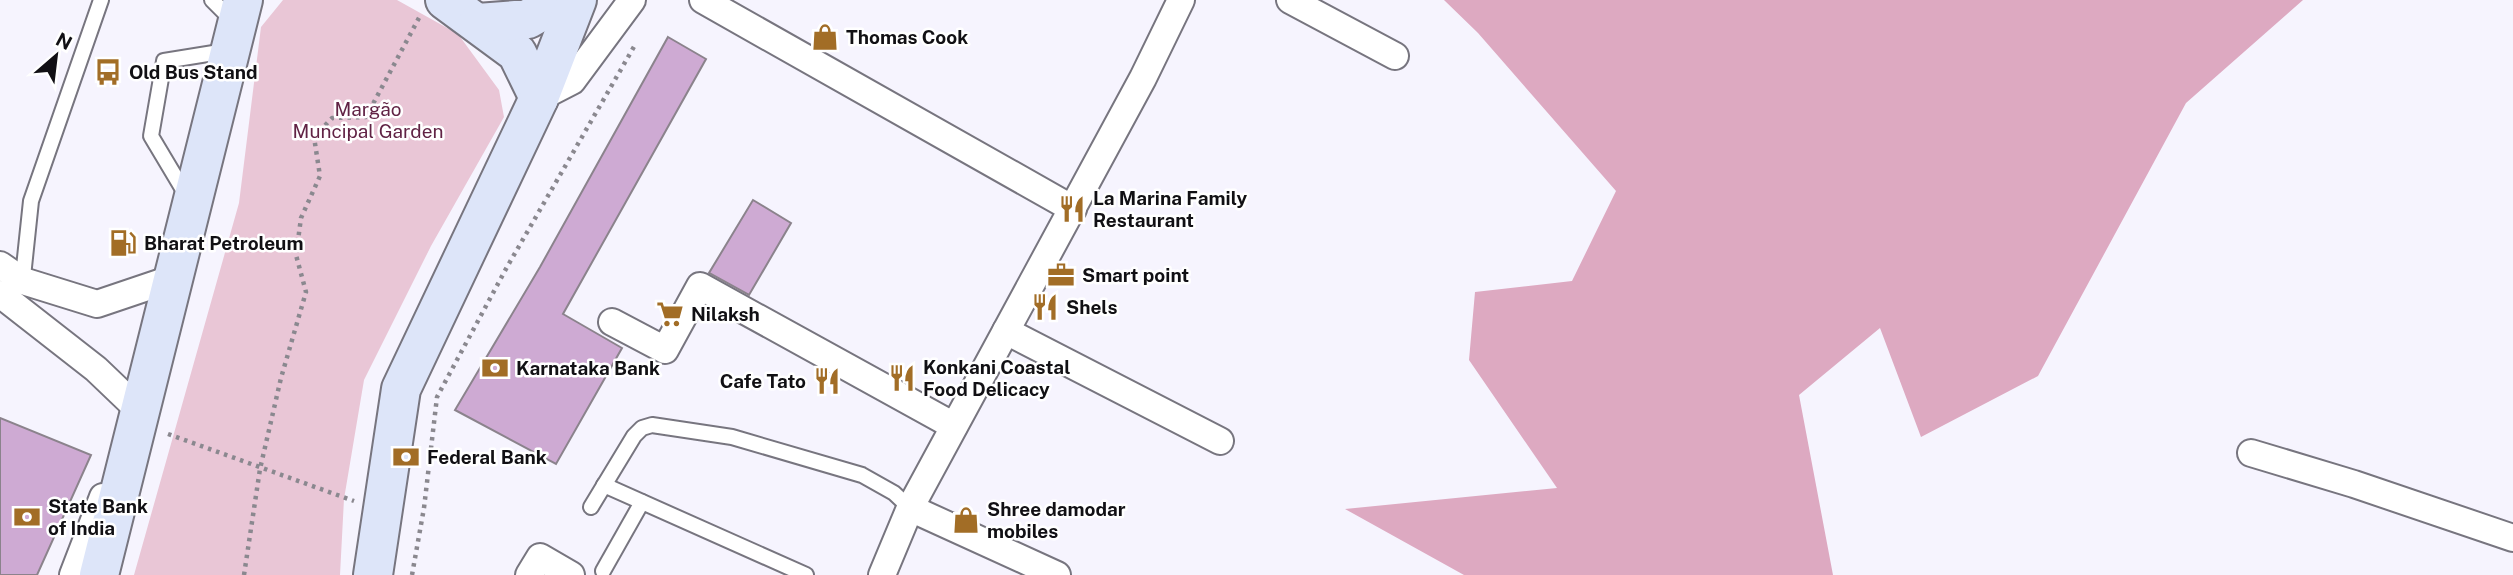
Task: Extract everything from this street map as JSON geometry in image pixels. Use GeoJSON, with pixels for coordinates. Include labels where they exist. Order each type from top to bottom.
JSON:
{"type":"FeatureCollection","features":[{"type":"Feature","properties":{"kind":"main road"},"geometry":{"type":"LineString","coordinates":[[478,23],[528,19],[561,0]]}},
{"type":"Feature","properties":{"kind":"main road"},"geometry":{"type":"LineString","coordinates":[[373,575],[401,389],[539,98],[578,0]]}},
{"type":"Feature","properties":{"kind":"main road"},"geometry":{"type":"LineString","coordinates":[[434,4],[478,23],[517,53],[539,98]]}},
{"type":"Feature","properties":{"kind":"main road"},"geometry":{"type":"LineString","coordinates":[[99,575],[192,205],[231,19]]}},
{"type":"Feature","properties":{"kind":"street"},"geometry":{"type":"LineString","coordinates":[[539,98],[572,81],[632,0]]}},
{"type":"Feature","properties":{"kind":"street"},"geometry":{"type":"LineString","coordinates":[[703,0],[1073,209]]}},
{"type":"Feature","properties":{"kind":"street"},"geometry":{"type":"LineString","coordinates":[[882,575],[910,508],[1143,78],[1181,0]]}},
{"type":"Feature","properties":{"kind":"street"},"geometry":{"type":"LineString","coordinates":[[1290,0],[1395,56]]}},
{"type":"Feature","properties":{"kind":"street"},"geometry":{"type":"LineString","coordinates":[[0,265],[23,281],[97,304],[174,278]]}},
{"type":"Feature","properties":{"kind":"street"},"geometry":{"type":"LineString","coordinates":[[612,322],[665,350],[700,286],[954,426]]}},
{"type":"Feature","properties":{"kind":"street"},"geometry":{"type":"LineString","coordinates":[[9,301],[96,369],[141,412],[114,453],[107,487],[73,575]]}},
{"type":"Feature","properties":{"kind":"street"},"geometry":{"type":"LineString","coordinates":[[1006,331],[1220,441]]}},
{"type":"Feature","properties":{"kind":"street"},"geometry":{"type":"LineString","coordinates":[[2251,453],[2354,484],[2513,538]]}},
{"type":"Feature","properties":{"kind":"street"},"geometry":{"type":"LineString","coordinates":[[910,508],[1057,575]]}},
{"type":"Feature","properties":{"kind":"street"},"geometry":{"type":"LineString","coordinates":[[529,575],[540,557],[570,575]]}},
{"type":"Feature","properties":{"kind":"lane"},"geometry":{"type":"LineString","coordinates":[[9,301],[23,281],[31,201],[101,0]]}},
{"type":"Feature","properties":{"kind":"lane"},"geometry":{"type":"LineString","coordinates":[[192,205],[150,136],[164,61],[231,19]]}},
{"type":"Feature","properties":{"kind":"lane"},"geometry":{"type":"LineString","coordinates":[[592,508],[634,436],[642,428],[652,425],[732,437],[862,475],[894,493],[910,508]]}},
{"type":"Feature","properties":{"kind":"lane"},"geometry":{"type":"LineString","coordinates":[[604,485],[806,575]]}},
{"type":"Feature","properties":{"kind":"lane"},"geometry":{"type":"LineString","coordinates":[[603,572],[642,502]]}},
{"type":"Feature","properties":{"kind":"path"},"geometry":{"type":"LineString","coordinates":[[244,575],[260,469],[281,378],[306,292],[296,255],[301,218],[320,176],[314,137],[332,118],[366,117],[434,4]]}},
{"type":"Feature","properties":{"kind":"path"},"geometry":{"type":"LineString","coordinates":[[412,575],[424,508],[437,397],[507,267],[642,33]]}},
{"type":"Feature","properties":{"kind":"path"},"geometry":{"type":"LineString","coordinates":[[141,412],[171,436],[344,499],[382,506],[424,508]]}},
{"type":"Feature","properties":{"kind":"green space","name":"Margão Muncipal Garden"},"geometry":{"type":"Polygon","coordinates":[[[283,0],[397,0],[458,34],[499,90],[504,117],[431,246],[364,380],[344,499],[340,575],[134,575],[239,203],[261,27],[283,0]]]}},
{"type":"Feature","properties":{"kind":"shaded area"},"geometry":{"type":"Polygon","coordinates":[[[1444,0],[2303,0],[2186,103],[2038,376],[1921,437],[1880,328],[1799,395],[1833,575],[1464,575],[1345,509],[1557,488],[1469,360],[1475,292],[1572,281],[1616,191],[1478,33],[1444,0]]]}},
{"type":"Feature","properties":{"kind":"building"},"geometry":{"type":"Polygon","coordinates":[[[668,37],[706,59],[563,314],[622,348],[556,464],[455,410],[540,267],[668,37]]]}},
{"type":"Feature","properties":{"kind":"building"},"geometry":{"type":"Polygon","coordinates":[[[753,200],[791,223],[749,295],[709,273],[753,200]]]}},
{"type":"Feature","properties":{"kind":"building"},"geometry":{"type":"Polygon","coordinates":[[[0,418],[91,455],[37,575],[0,575],[0,418]]]}},
{"type":"Feature","properties":{"kind":"place","name":"Thomas Cook"},"geometry":{"type":"Point","coordinates":[825,37]}},
{"type":"Feature","properties":{"kind":"place","name":"Old Bus Stand"},"geometry":{"type":"Point","coordinates":[108,72]}},
{"type":"Feature","properties":{"kind":"place","name":"La Marina Family Restaurant"},"geometry":{"type":"Point","coordinates":[1072,209]}},
{"type":"Feature","properties":{"kind":"place","name":"Bharat Petroleum"},"geometry":{"type":"Point","coordinates":[123,243]}},
{"type":"Feature","properties":{"kind":"place","name":"Smart point"},"geometry":{"type":"Point","coordinates":[1061,275]}},
{"type":"Feature","properties":{"kind":"place","name":"Shels"},"geometry":{"type":"Point","coordinates":[1045,307]}},
{"type":"Feature","properties":{"kind":"place","name":"Nilaksh"},"geometry":{"type":"Point","coordinates":[670,314]}},
{"type":"Feature","properties":{"kind":"place","name":"Karnataka Bank"},"geometry":{"type":"Point","coordinates":[495,368]}},
{"type":"Feature","properties":{"kind":"place","name":"Konkani Coastal Food Delicacy"},"geometry":{"type":"Point","coordinates":[902,378]}},
{"type":"Feature","properties":{"kind":"place","name":"Cafe Tato"},"geometry":{"type":"Point","coordinates":[827,381]}},
{"type":"Feature","properties":{"kind":"place","name":"Federal Bank"},"geometry":{"type":"Point","coordinates":[406,457]}},
{"type":"Feature","properties":{"kind":"place","name":"State Bank of India"},"geometry":{"type":"Point","coordinates":[27,517]}},
{"type":"Feature","properties":{"kind":"place","name":"Shree damodar mobiles"},"geometry":{"type":"Point","coordinates":[966,520]}}]}
